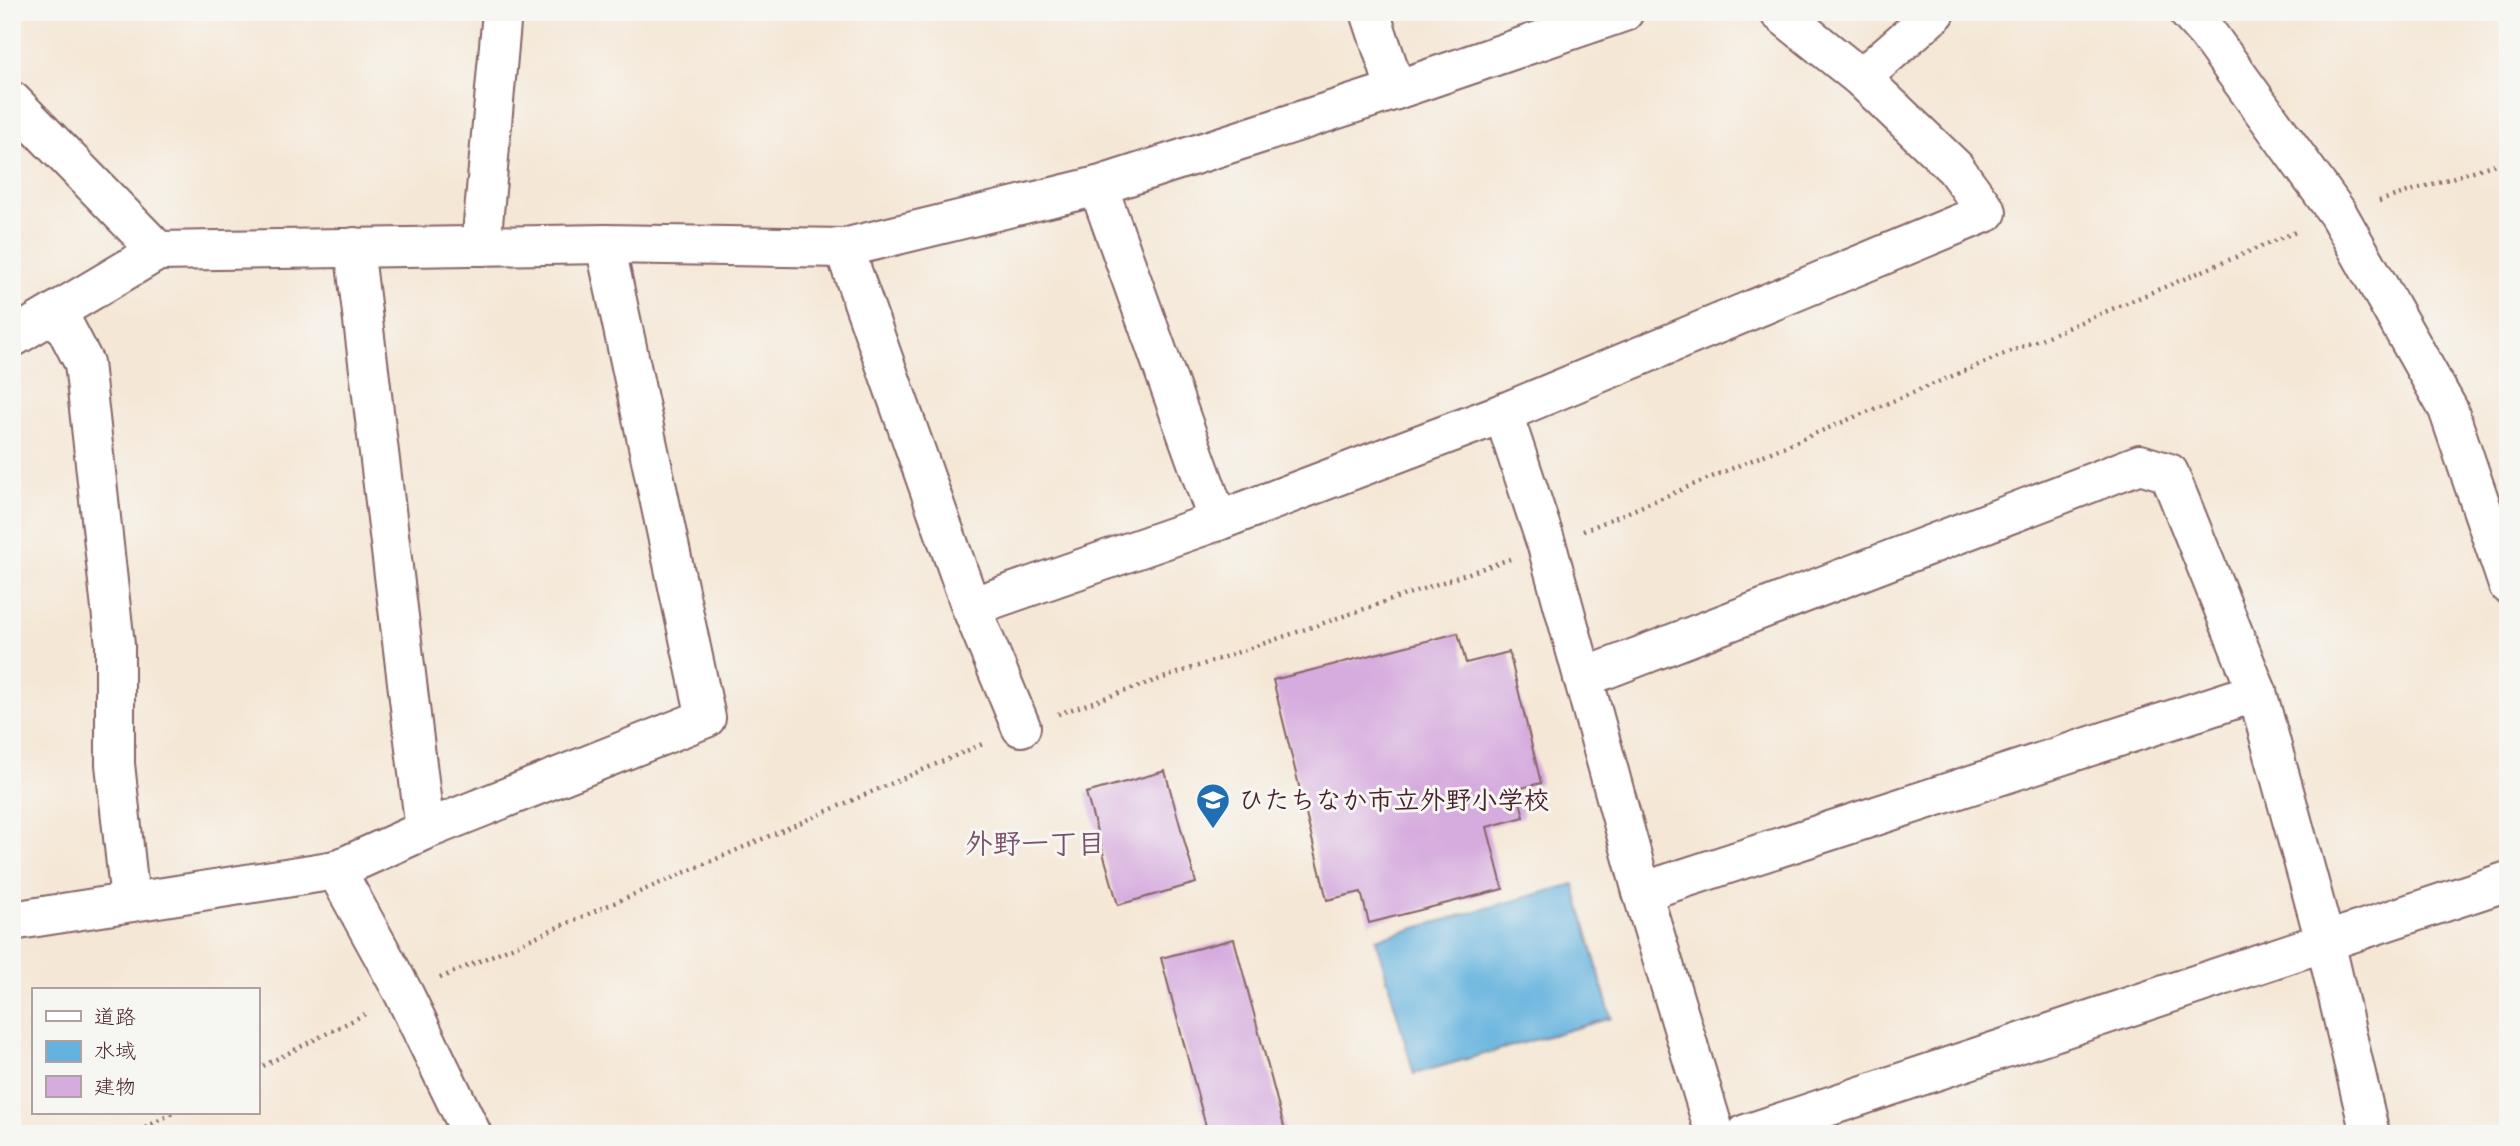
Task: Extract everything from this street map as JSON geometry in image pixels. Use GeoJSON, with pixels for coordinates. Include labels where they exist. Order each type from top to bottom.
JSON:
{"type":"FeatureCollection","features":[{"type":"Feature","properties":{"kind":"street"},"geometry":{"type":"LineString","coordinates":[[481,246],[502,12]]}},
{"type":"Feature","properties":{"kind":"street"},"geometry":{"type":"LineString","coordinates":[[1370,12],[1396,90]]}},
{"type":"Feature","properties":{"kind":"street"},"geometry":{"type":"LineString","coordinates":[[12,338],[158,251],[605,244],[844,248],[1098,186],[1396,90],[1624,12]]}},
{"type":"Feature","properties":{"kind":"street"},"geometry":{"type":"LineString","coordinates":[[971,607],[1218,521],[1503,413],[1987,212],[1955,168],[1861,78],[1779,12]]}},
{"type":"Feature","properties":{"kind":"street"},"geometry":{"type":"LineString","coordinates":[[1861,78],[1936,12]]}},
{"type":"Feature","properties":{"kind":"street"},"geometry":{"type":"LineString","coordinates":[[2188,12],[2207,33],[2338,214],[2448,409],[2508,585]]}},
{"type":"Feature","properties":{"kind":"street"},"geometry":{"type":"LineString","coordinates":[[12,101],[158,251]]}},
{"type":"Feature","properties":{"kind":"street"},"geometry":{"type":"LineString","coordinates":[[1098,186],[1218,521]]}},
{"type":"Feature","properties":{"kind":"street"},"geometry":{"type":"LineString","coordinates":[[12,921],[336,870],[425,830],[706,718],[605,244]]}},
{"type":"Feature","properties":{"kind":"street"},"geometry":{"type":"LineString","coordinates":[[354,247],[425,830]]}},
{"type":"Feature","properties":{"kind":"street"},"geometry":{"type":"LineString","coordinates":[[844,248],[971,607],[1021,727]]}},
{"type":"Feature","properties":{"kind":"street"},"geometry":{"type":"LineString","coordinates":[[58,313],[84,363],[115,645],[115,764],[130,901]]}},
{"type":"Feature","properties":{"kind":"street"},"geometry":{"type":"LineString","coordinates":[[1503,413],[1547,547],[1642,892],[1715,1134]]}},
{"type":"Feature","properties":{"kind":"street"},"geometry":{"type":"LineString","coordinates":[[1583,678],[2140,464],[2169,473],[2257,692],[2325,941],[2370,1134]]}},
{"type":"Feature","properties":{"kind":"street"},"geometry":{"type":"LineString","coordinates":[[1642,892],[2257,692]]}},
{"type":"Feature","properties":{"kind":"street"},"geometry":{"type":"LineString","coordinates":[[336,870],[404,994],[461,1130]]}},
{"type":"Feature","properties":{"kind":"street"},"geometry":{"type":"LineString","coordinates":[[1746,1134],[2508,881]]}},
{"type":"Feature","properties":{"kind":"path"},"geometry":{"type":"LineString","coordinates":[[259,1068],[404,994],[1021,727],[1547,547],[2338,214],[2508,160]]}},
{"type":"Feature","properties":{"kind":"path"},"geometry":{"type":"LineString","coordinates":[[133,1134],[171,1114]]}},
{"type":"Feature","properties":{"kind":"water"},"geometry":{"type":"Polygon","coordinates":[[[1574,884],[1611,1018],[1414,1074],[1376,939],[1574,884]]]}},
{"type":"Feature","properties":{"kind":"building"},"geometry":{"type":"Polygon","coordinates":[[[1458,633],[1466,663],[1509,652],[1541,783],[1517,789],[1524,817],[1487,827],[1503,889],[1369,923],[1361,892],[1327,900],[1273,680],[1458,633]]]}},
{"type":"Feature","properties":{"kind":"building"},"geometry":{"type":"Polygon","coordinates":[[[1165,771],[1196,883],[1118,905],[1086,793],[1165,771]]]}},
{"type":"Feature","properties":{"kind":"building"},"geometry":{"type":"Polygon","coordinates":[[[1234,939],[1286,1134],[1208,1134],[1161,958],[1234,939]]]}},
{"type":"Feature","properties":{"kind":"place","name":"ひたちなか市立外野小学校"},"geometry":{"type":"Point","coordinates":[1213,830]}},
{"type":"Feature","properties":{"kind":"district","name":"外野一丁目"},"geometry":{"type":"Point","coordinates":[1035,843]}}]}
